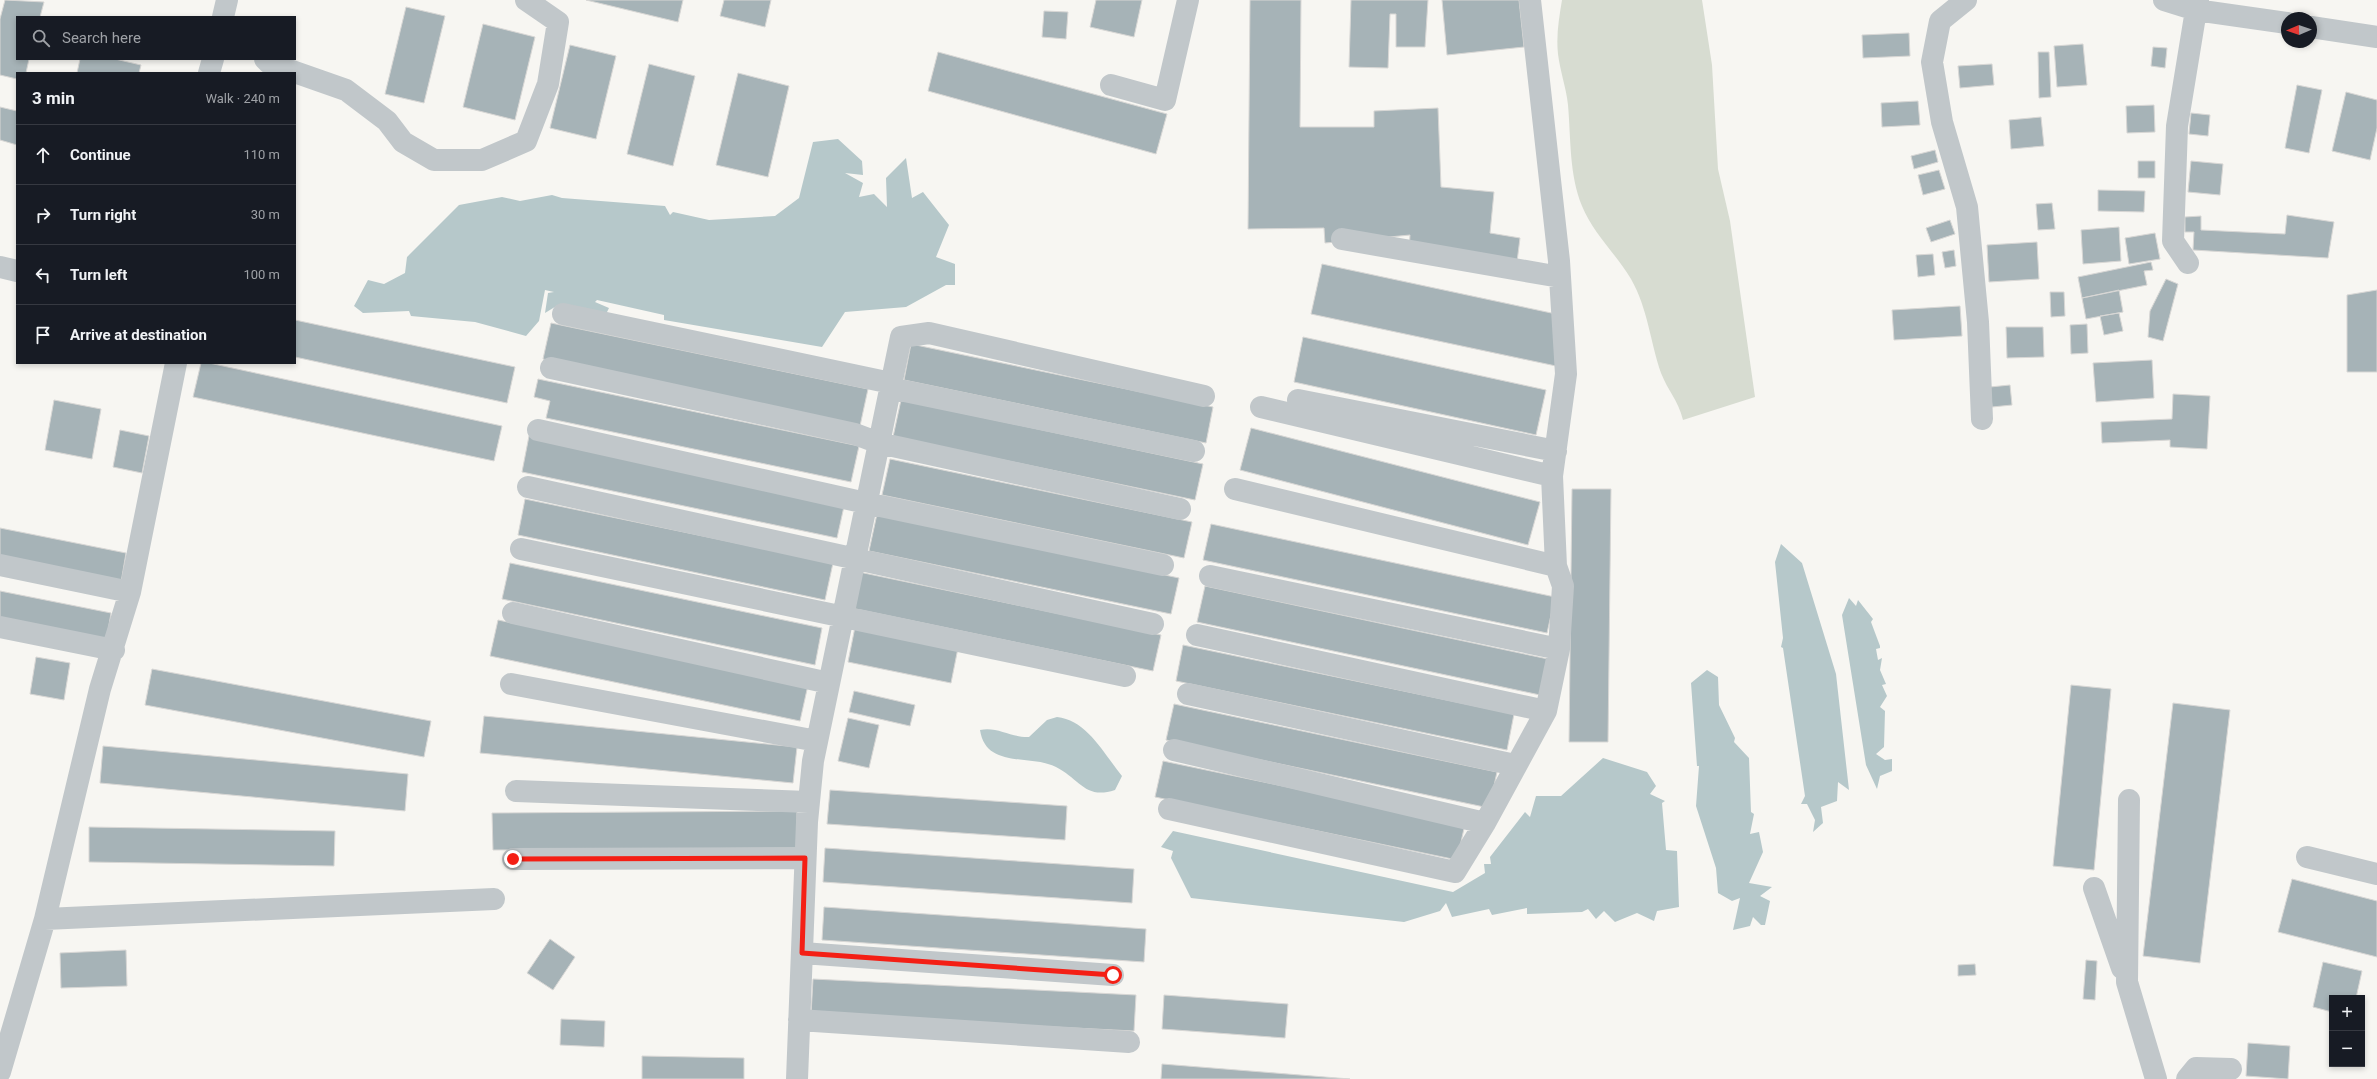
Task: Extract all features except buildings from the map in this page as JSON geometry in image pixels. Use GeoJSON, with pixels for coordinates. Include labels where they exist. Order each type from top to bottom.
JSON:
{"type":"FeatureCollection","features":[{"type":"Feature","properties":{"kind":"lane"},"geometry":{"type":"LineString","coordinates":[[223,16],[227,0]]}},
{"type":"Feature","properties":{"kind":"lane"},"geometry":{"type":"LineString","coordinates":[[296,72],[346,90],[387,121],[403,142],[434,160],[482,160],[526,141],[548,84],[558,22],[526,0]]}},
{"type":"Feature","properties":{"kind":"lane"},"geometry":{"type":"LineString","coordinates":[[1111,85],[1165,100],[1188,0]]}},
{"type":"Feature","properties":{"kind":"lane"},"geometry":{"type":"LineString","coordinates":[[1169,809],[1455,872],[1485,823],[1515,765],[1546,711],[1559,649],[1563,586],[1556,566],[1552,476],[1566,374],[1560,277],[1530,0]]}},
{"type":"Feature","properties":{"kind":"lane"},"geometry":{"type":"LineString","coordinates":[[1966,0],[1940,21],[1932,62],[1942,122],[1967,207],[1978,322],[1982,419]]}},
{"type":"Feature","properties":{"kind":"lane"},"geometry":{"type":"LineString","coordinates":[[2164,0],[2197,5],[2281,23]]}},
{"type":"Feature","properties":{"kind":"lane"},"geometry":{"type":"LineString","coordinates":[[2188,263],[2174,241],[2177,126],[2197,5]]}},
{"type":"Feature","properties":{"kind":"lane"},"geometry":{"type":"LineString","coordinates":[[2317,28],[2377,37]]}},
{"type":"Feature","properties":{"kind":"lane"},"geometry":{"type":"LineString","coordinates":[[209,72],[213,60]]}},
{"type":"Feature","properties":{"kind":"lane"},"geometry":{"type":"LineString","coordinates":[[266,60],[269,63],[295,72]]}},
{"type":"Feature","properties":{"kind":"lane"},"geometry":{"type":"LineString","coordinates":[[1342,239],[1560,277]]}},
{"type":"Feature","properties":{"kind":"lane"},"geometry":{"type":"LineString","coordinates":[[0,267],[16,271]]}},
{"type":"Feature","properties":{"kind":"lane"},"geometry":{"type":"LineString","coordinates":[[563,314],[1194,451]]}},
{"type":"Feature","properties":{"kind":"lane"},"geometry":{"type":"LineString","coordinates":[[797,1079],[808,802],[817,741],[901,337],[929,333],[1204,396]]}},
{"type":"Feature","properties":{"kind":"lane"},"geometry":{"type":"LineString","coordinates":[[0,1072],[45,919],[100,690],[114,650],[130,592],[176,364]]}},
{"type":"Feature","properties":{"kind":"lane"},"geometry":{"type":"LineString","coordinates":[[551,368],[855,434],[879,443],[1180,509]]}},
{"type":"Feature","properties":{"kind":"lane"},"geometry":{"type":"LineString","coordinates":[[1298,400],[1556,450]]}},
{"type":"Feature","properties":{"kind":"lane"},"geometry":{"type":"LineString","coordinates":[[1260,407],[1552,476]]}},
{"type":"Feature","properties":{"kind":"lane"},"geometry":{"type":"LineString","coordinates":[[538,430],[866,503],[1162,565]]}},
{"type":"Feature","properties":{"kind":"lane"},"geometry":{"type":"LineString","coordinates":[[528,487],[1153,624]]}},
{"type":"Feature","properties":{"kind":"lane"},"geometry":{"type":"LineString","coordinates":[[1234,489],[1556,566]]}},
{"type":"Feature","properties":{"kind":"lane"},"geometry":{"type":"LineString","coordinates":[[521,549],[843,615],[1125,676]]}},
{"type":"Feature","properties":{"kind":"lane"},"geometry":{"type":"LineString","coordinates":[[0,565],[130,592]]}},
{"type":"Feature","properties":{"kind":"lane"},"geometry":{"type":"LineString","coordinates":[[1210,576],[1559,649]]}},
{"type":"Feature","properties":{"kind":"lane"},"geometry":{"type":"LineString","coordinates":[[514,613],[829,683]]}},
{"type":"Feature","properties":{"kind":"lane"},"geometry":{"type":"LineString","coordinates":[[0,626],[114,650]]}},
{"type":"Feature","properties":{"kind":"lane"},"geometry":{"type":"LineString","coordinates":[[1197,635],[1546,711]]}},
{"type":"Feature","properties":{"kind":"lane"},"geometry":{"type":"LineString","coordinates":[[511,684],[817,741]]}},
{"type":"Feature","properties":{"kind":"lane"},"geometry":{"type":"LineString","coordinates":[[1188,694],[1515,765]]}},
{"type":"Feature","properties":{"kind":"lane"},"geometry":{"type":"LineString","coordinates":[[1174,750],[1485,823]]}},
{"type":"Feature","properties":{"kind":"lane"},"geometry":{"type":"LineString","coordinates":[[516,791],[808,802]]}},
{"type":"Feature","properties":{"kind":"lane"},"geometry":{"type":"LineString","coordinates":[[2127,982],[2129,800]]}},
{"type":"Feature","properties":{"kind":"lane"},"geometry":{"type":"LineString","coordinates":[[2307,857],[2377,874]]}},
{"type":"Feature","properties":{"kind":"lane"},"geometry":{"type":"LineString","coordinates":[[513,859],[805,858]]}},
{"type":"Feature","properties":{"kind":"lane"},"geometry":{"type":"LineString","coordinates":[[2094,888],[2127,982],[2156,1079]]}},
{"type":"Feature","properties":{"kind":"lane"},"geometry":{"type":"LineString","coordinates":[[45,919],[494,900]]}},
{"type":"Feature","properties":{"kind":"lane"},"geometry":{"type":"LineString","coordinates":[[802,953],[1113,975]]}},
{"type":"Feature","properties":{"kind":"lane"},"geometry":{"type":"LineString","coordinates":[[799,1020],[1128,1042]]}},
{"type":"Feature","properties":{"kind":"lane"},"geometry":{"type":"LineString","coordinates":[[2187,1079],[2196,1068],[2231,1069]]}},
{"type":"Feature","properties":{"kind":"shaded area"},"geometry":{"type":"Polygon","coordinates":[[[1562,0],[1702,0],[1712,65],[1718,169],[1730,221],[1755,397],[1683,420],[1661,373],[1645,313],[1637,290],[1625,270],[1592,225],[1582,206],[1578,194],[1571,156],[1567,98],[1557,47],[1562,0]]]}},
{"type":"Feature","properties":{"kind":"shaded area"},"geometry":{"type":"Polygon","coordinates":[[[838,139],[862,161],[863,175],[845,173],[863,183],[859,197],[874,194],[887,207],[886,178],[906,158],[912,198],[923,192],[949,225],[936,257],[955,264],[955,285],[946,285],[906,307],[845,312],[822,347],[664,320],[664,315],[597,300],[595,302],[609,308],[606,314],[558,305],[545,313],[548,293],[554,292],[545,290],[539,321],[526,336],[475,322],[411,316],[409,311],[363,313],[354,306],[368,280],[384,284],[405,273],[407,257],[459,205],[502,197],[520,201],[552,195],[562,198],[665,206],[670,215],[673,212],[709,220],[775,216],[799,198],[813,142],[838,139]]]}},
{"type":"Feature","properties":{"kind":"shaded area"},"geometry":{"type":"Polygon","coordinates":[[[1781,544],[1802,563],[1836,674],[1849,790],[1838,782],[1837,801],[1821,807],[1823,823],[1813,832],[1815,820],[1807,804],[1801,804],[1805,796],[1783,648],[1781,647],[1783,638],[1775,562],[1781,544]]]}},
{"type":"Feature","properties":{"kind":"shaded area"},"geometry":{"type":"Polygon","coordinates":[[[1849,598],[1856,606],[1858,600],[1873,619],[1871,622],[1880,646],[1880,648],[1876,649],[1878,660],[1882,658],[1880,670],[1886,684],[1882,685],[1887,696],[1880,707],[1885,711],[1884,747],[1876,754],[1885,760],[1892,759],[1892,771],[1880,776],[1877,789],[1866,765],[1842,615],[1849,598]]]}},
{"type":"Feature","properties":{"kind":"shaded area"},"geometry":{"type":"Polygon","coordinates":[[[1707,670],[1718,677],[1719,705],[1735,738],[1734,742],[1749,758],[1751,812],[1754,814],[1750,834],[1759,832],[1763,852],[1749,883],[1772,887],[1760,896],[1770,901],[1765,925],[1761,925],[1753,917],[1750,926],[1733,930],[1740,898],[1732,901],[1718,893],[1716,868],[1696,806],[1699,766],[1697,766],[1691,683],[1707,670]]]}},
{"type":"Feature","properties":{"kind":"shaded area"},"geometry":{"type":"Polygon","coordinates":[[[1057,717],[1068,719],[1077,724],[1094,739],[1122,776],[1115,790],[1096,792],[1089,790],[1064,772],[1046,763],[1010,758],[1000,755],[991,750],[984,742],[980,730],[986,729],[1017,736],[1029,737],[1047,720],[1057,717]]]}},
{"type":"Feature","properties":{"kind":"shaded area"},"geometry":{"type":"Polygon","coordinates":[[[1603,758],[1647,772],[1656,786],[1650,794],[1665,801],[1662,803],[1666,850],[1677,851],[1679,907],[1657,911],[1654,921],[1637,913],[1615,922],[1604,911],[1596,919],[1588,909],[1582,912],[1527,914],[1527,908],[1492,915],[1489,909],[1452,917],[1446,903],[1440,911],[1404,922],[1191,898],[1171,858],[1173,851],[1161,847],[1173,831],[1453,892],[1485,873],[1484,864],[1491,864],[1490,857],[1525,812],[1530,817],[1536,796],[1561,796],[1603,758]]]}},
{"type":"Feature","properties":{"kind":"route"},"geometry":{"type":"LineString","coordinates":[[513,859],[805,858],[802,953],[1113,975]]}}]}
